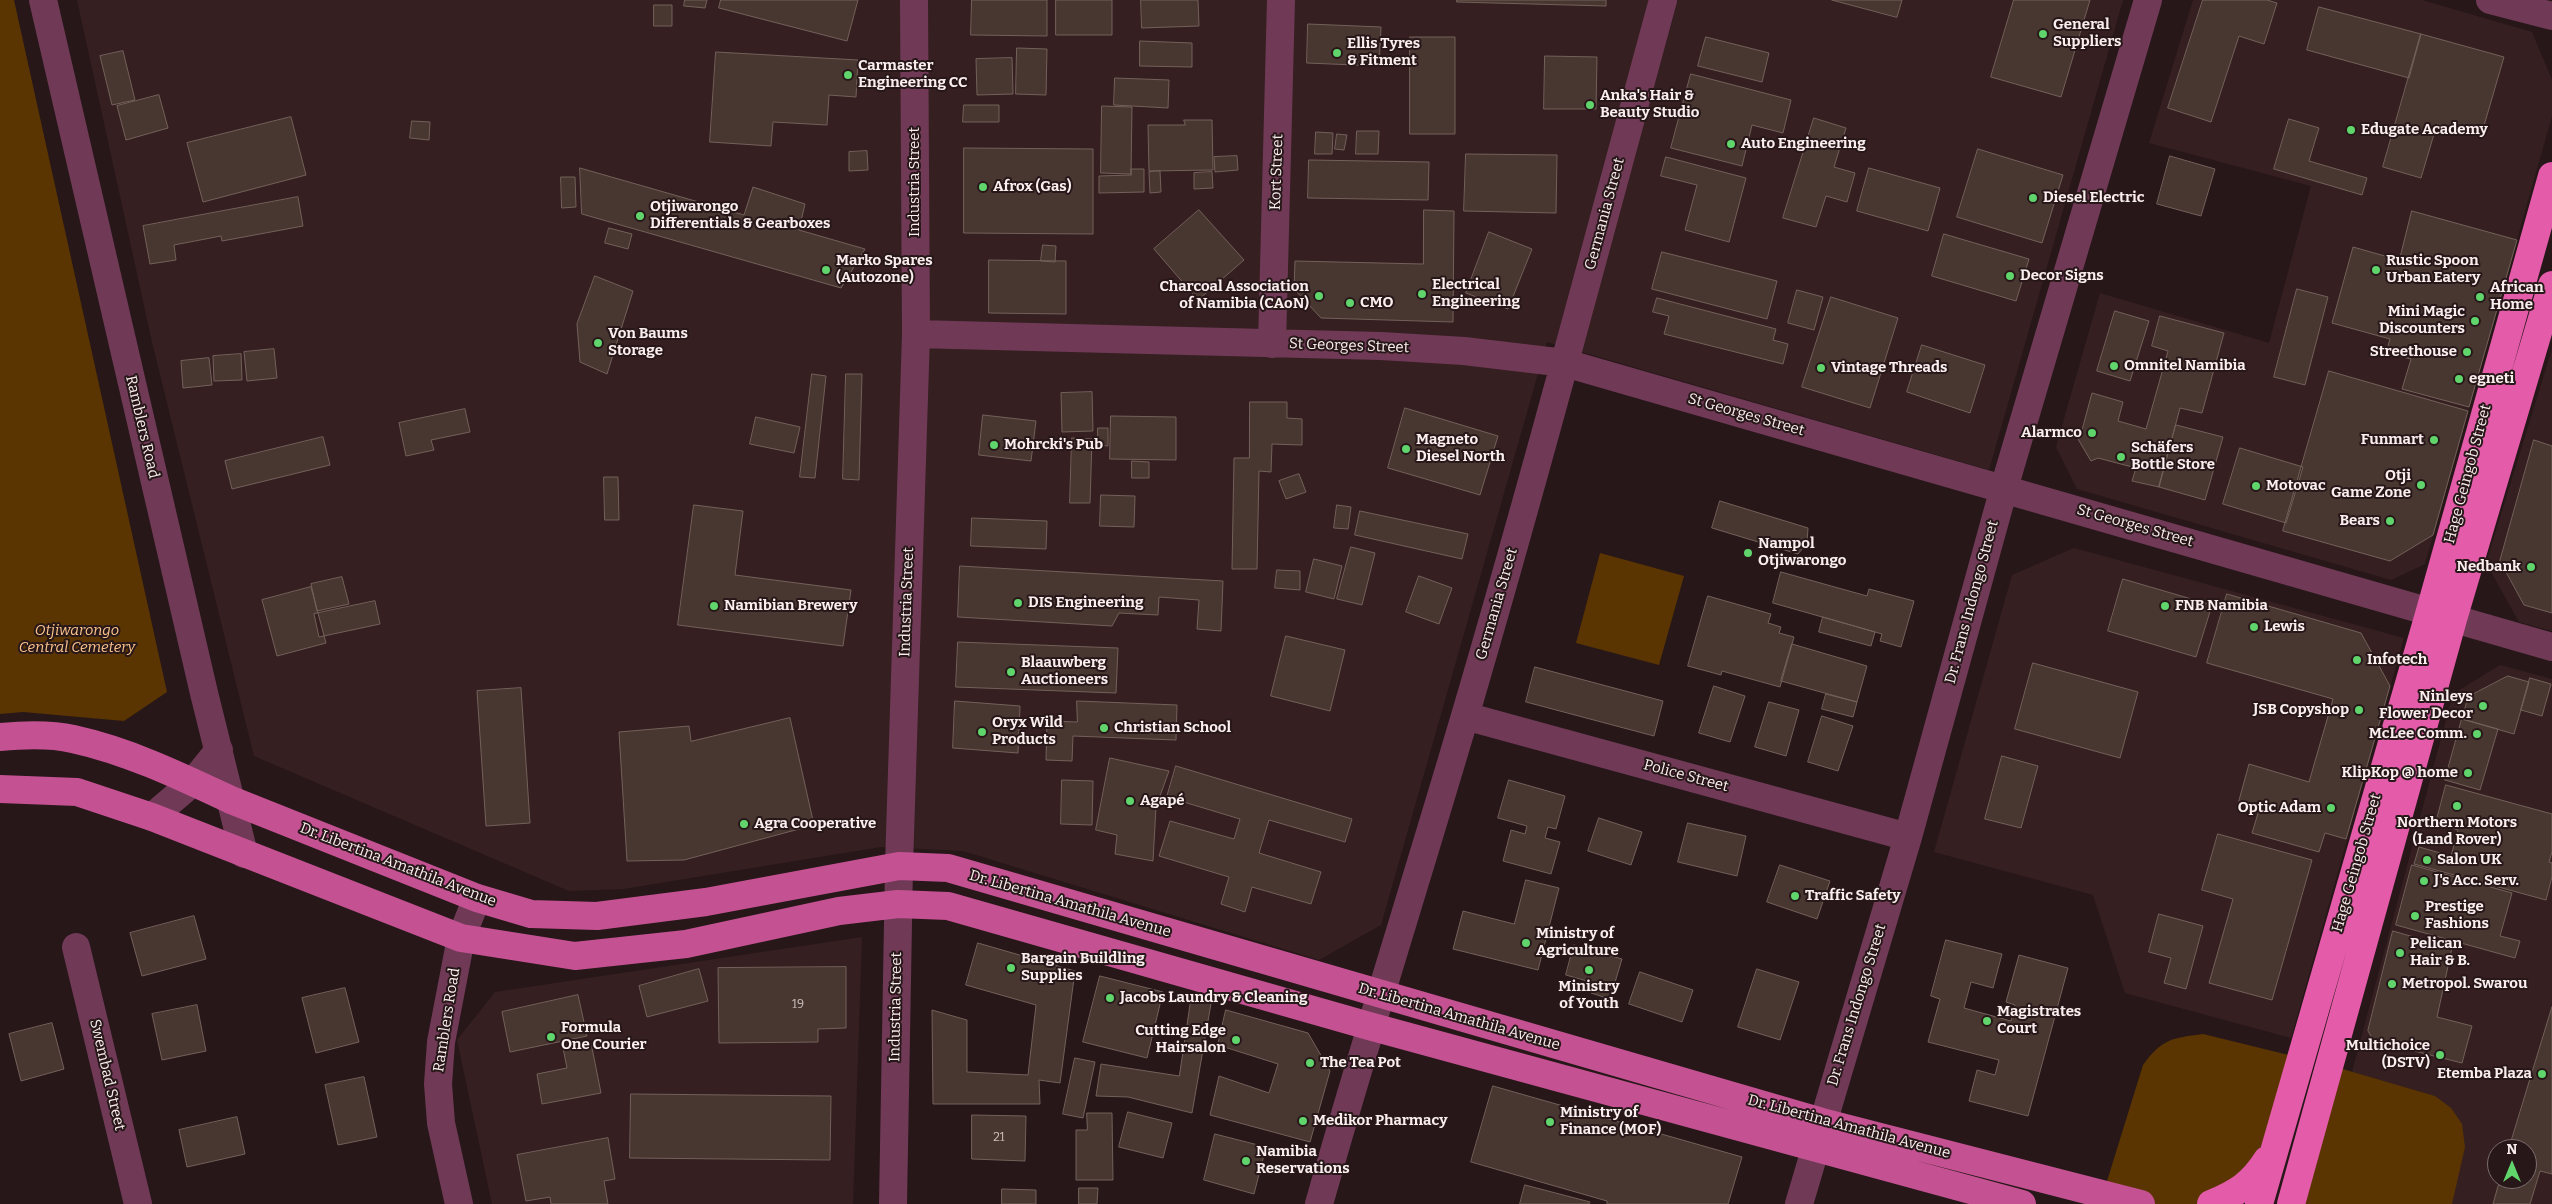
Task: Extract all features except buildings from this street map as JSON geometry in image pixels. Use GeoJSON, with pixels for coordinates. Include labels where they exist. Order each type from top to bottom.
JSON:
{"type":"FeatureCollection","features":[{"type":"Feature","properties":{"kind":"highway","name":"Hage Geingob Street"},"geometry":{"type":"LineString","coordinates":[[2291,1204],[2552,176]]}},
{"type":"Feature","properties":{"kind":"highway","name":"Hage Geingob Street"},"geometry":{"type":"LineString","coordinates":[[2259,1204],[2442,615],[2552,285]]}},
{"type":"Feature","properties":{"kind":"highway"},"geometry":{"type":"LineString","coordinates":[[2211,1204],[2231,1196],[2257,1177],[2277,1144]]}},
{"type":"Feature","properties":{"kind":"main road","name":"Dr. Libertina Amathila Avenue"},"geometry":{"type":"LineString","coordinates":[[0,737],[71,738],[122,753],[231,800],[477,898],[531,914],[597,916],[706,902],[899,866],[948,868],[1822,1122],[2141,1204]]}},
{"type":"Feature","properties":{"kind":"main road","name":"Dr. Libertina Amathila Avenue"},"geometry":{"type":"LineString","coordinates":[[0,789],[77,792],[152,817],[461,938],[575,956],[686,944],[839,911],[898,904],[948,906],[1369,1026],[2022,1204]]}},
{"type":"Feature","properties":{"kind":"street","name":"Ramblers Road"},"geometry":{"type":"LineString","coordinates":[[43,0],[244,854]]}},
{"type":"Feature","properties":{"kind":"street","name":"Industria Street"},"geometry":{"type":"LineString","coordinates":[[893,1204],[899,866],[916,334],[914,0]]}},
{"type":"Feature","properties":{"kind":"street","name":"Kort Street"},"geometry":{"type":"LineString","coordinates":[[1272,344],[1281,0]]}},
{"type":"Feature","properties":{"kind":"street","name":"Germania Street"},"geometry":{"type":"LineString","coordinates":[[1319,1204],[1369,1026],[1465,716],[1565,363],[1663,0]]}},
{"type":"Feature","properties":{"kind":"street","name":"Dr. Frans Indongo Street"},"geometry":{"type":"LineString","coordinates":[[1800,1204],[1822,1122],[1908,837],[2004,488],[2148,0]]}},
{"type":"Feature","properties":{"kind":"street"},"geometry":{"type":"LineString","coordinates":[[2490,0],[2552,16]]}},
{"type":"Feature","properties":{"kind":"street","name":"St Georges Street"},"geometry":{"type":"LineString","coordinates":[[916,334],[1454,351],[1565,363],[2552,647]]}},
{"type":"Feature","properties":{"kind":"street","name":"Police Street"},"geometry":{"type":"LineString","coordinates":[[1465,716],[1908,837]]}},
{"type":"Feature","properties":{"kind":"street"},"geometry":{"type":"LineString","coordinates":[[152,817],[193,782],[219,750]]}},
{"type":"Feature","properties":{"kind":"street","name":"Ramblers Road"},"geometry":{"type":"LineString","coordinates":[[459,1204],[441,1122],[438,1084],[441,1042],[461,938],[477,898]]}},
{"type":"Feature","properties":{"kind":"street","name":"Swembad Street"},"geometry":{"type":"LineString","coordinates":[[76,947],[138,1204]]}},
{"type":"Feature","properties":{"kind":"shaded area"},"geometry":{"type":"Polygon","coordinates":[[[77,0],[2123,0],[1989,470],[1547,342],[1381,925],[1319,960],[963,851],[881,847],[623,889],[569,891],[254,756],[152,342],[77,0]]]}},
{"type":"Feature","properties":{"kind":"shaded area"},"geometry":{"type":"Polygon","coordinates":[[[2193,0],[2422,0],[2532,32],[2552,80],[2552,116],[2425,564],[2391,580],[2077,489],[2056,447],[2100,293],[2269,343],[2311,186],[2149,143],[2193,0]]]}},
{"type":"Feature","properties":{"kind":"shaded area"},"geometry":{"type":"Polygon","coordinates":[[[2552,349],[2552,631],[2519,622],[2486,563],[2552,349]]]}},
{"type":"Feature","properties":{"kind":"shaded area"},"geometry":{"type":"Polygon","coordinates":[[[2074,548],[2404,638],[2291,1038],[2125,993],[2093,895],[1934,852],[2012,575],[2074,548]]]}},
{"type":"Feature","properties":{"kind":"shaded area"},"geometry":{"type":"Polygon","coordinates":[[[2500,665],[2552,679],[2552,1204],[2452,1204],[2435,1096],[2352,1072],[2453,694],[2500,665]]]}},
{"type":"Feature","properties":{"kind":"shaded area"},"geometry":{"type":"Polygon","coordinates":[[[862,937],[853,1204],[492,1204],[457,1040],[495,992],[862,937]]]}},
{"type":"Feature","properties":{"kind":"green space","name":"Otjiwarongo Central Cemetery"},"geometry":{"type":"Polygon","coordinates":[[[0,0],[14,0],[167,692],[124,721],[23,712],[0,714],[0,0]]]}},
{"type":"Feature","properties":{"kind":"green space"},"geometry":{"type":"Polygon","coordinates":[[[1600,553],[1684,576],[1659,665],[1576,643],[1600,553]]]}},
{"type":"Feature","properties":{"kind":"green space"},"geometry":{"type":"Polygon","coordinates":[[[2203,1034],[2301,1058],[2277,1144],[2211,1204],[2141,1204],[2103,1194],[2143,1065],[2156,1050],[2168,1041],[2203,1034]]]}},
{"type":"Feature","properties":{"kind":"green space"},"geometry":{"type":"Polygon","coordinates":[[[2329,1065],[2435,1096],[2451,1108],[2462,1124],[2465,1147],[2452,1204],[2291,1204],[2329,1065]]]}},
{"type":"Feature","properties":{"kind":"place","name":"General Suppliers"},"geometry":{"type":"Point","coordinates":[2043,34]}},
{"type":"Feature","properties":{"kind":"place","name":"Ellis Tyres & Fitment"},"geometry":{"type":"Point","coordinates":[1337,53]}},
{"type":"Feature","properties":{"kind":"place","name":"Carmaster Engineering CC"},"geometry":{"type":"Point","coordinates":[848,75]}},
{"type":"Feature","properties":{"kind":"place","name":"Anka's Hair & Beauty Studio"},"geometry":{"type":"Point","coordinates":[1590,105]}},
{"type":"Feature","properties":{"kind":"place","name":"Edugate Academy"},"geometry":{"type":"Point","coordinates":[2351,130]}},
{"type":"Feature","properties":{"kind":"place","name":"Auto Engineering"},"geometry":{"type":"Point","coordinates":[1731,144]}},
{"type":"Feature","properties":{"kind":"place","name":"Afrox (Gas)"},"geometry":{"type":"Point","coordinates":[983,187]}},
{"type":"Feature","properties":{"kind":"place","name":"Diesel Electric"},"geometry":{"type":"Point","coordinates":[2033,198]}},
{"type":"Feature","properties":{"kind":"place","name":"Otjiwarongo Differentials & Gearboxes"},"geometry":{"type":"Point","coordinates":[640,216]}},
{"type":"Feature","properties":{"kind":"place","name":"Marko Spares (Autozone)"},"geometry":{"type":"Point","coordinates":[826,270]}},
{"type":"Feature","properties":{"kind":"place","name":"Rustic Spoon Urban Eatery"},"geometry":{"type":"Point","coordinates":[2376,270]}},
{"type":"Feature","properties":{"kind":"place","name":"Decor Signs"},"geometry":{"type":"Point","coordinates":[2010,276]}},
{"type":"Feature","properties":{"kind":"place","name":"Electrical Engineering"},"geometry":{"type":"Point","coordinates":[1422,294]}},
{"type":"Feature","properties":{"kind":"place","name":"Charcoal Association of Namibia (CAoN)"},"geometry":{"type":"Point","coordinates":[1319,296]}},
{"type":"Feature","properties":{"kind":"place","name":"African Home"},"geometry":{"type":"Point","coordinates":[2480,297]}},
{"type":"Feature","properties":{"kind":"place","name":"CMO"},"geometry":{"type":"Point","coordinates":[1350,303]}},
{"type":"Feature","properties":{"kind":"place","name":"Mini Magic Discounters"},"geometry":{"type":"Point","coordinates":[2475,321]}},
{"type":"Feature","properties":{"kind":"place","name":"Von Baums Storage"},"geometry":{"type":"Point","coordinates":[598,343]}},
{"type":"Feature","properties":{"kind":"place","name":"Streethouse"},"geometry":{"type":"Point","coordinates":[2467,352]}},
{"type":"Feature","properties":{"kind":"place","name":"Omnitel Namibia"},"geometry":{"type":"Point","coordinates":[2114,366]}},
{"type":"Feature","properties":{"kind":"place","name":"Vintage Threads"},"geometry":{"type":"Point","coordinates":[1821,368]}},
{"type":"Feature","properties":{"kind":"place","name":"egneti"},"geometry":{"type":"Point","coordinates":[2459,379]}},
{"type":"Feature","properties":{"kind":"place","name":"Alarmco"},"geometry":{"type":"Point","coordinates":[2092,433]}},
{"type":"Feature","properties":{"kind":"place","name":"Funmart"},"geometry":{"type":"Point","coordinates":[2434,440]}},
{"type":"Feature","properties":{"kind":"place","name":"Mohrcki's Pub"},"geometry":{"type":"Point","coordinates":[994,445]}},
{"type":"Feature","properties":{"kind":"place","name":"Magneto Diesel North"},"geometry":{"type":"Point","coordinates":[1406,449]}},
{"type":"Feature","properties":{"kind":"place","name":"Schäfers Bottle Store"},"geometry":{"type":"Point","coordinates":[2121,457]}},
{"type":"Feature","properties":{"kind":"place","name":"Otji Game Zone"},"geometry":{"type":"Point","coordinates":[2421,485]}},
{"type":"Feature","properties":{"kind":"place","name":"Motovac"},"geometry":{"type":"Point","coordinates":[2256,486]}},
{"type":"Feature","properties":{"kind":"place","name":"Bears"},"geometry":{"type":"Point","coordinates":[2390,521]}},
{"type":"Feature","properties":{"kind":"place","name":"Nampol Otjiwarongo"},"geometry":{"type":"Point","coordinates":[1748,553]}},
{"type":"Feature","properties":{"kind":"place","name":"Nedbank"},"geometry":{"type":"Point","coordinates":[2531,567]}},
{"type":"Feature","properties":{"kind":"place","name":"DIS Engineering"},"geometry":{"type":"Point","coordinates":[1018,603]}},
{"type":"Feature","properties":{"kind":"place","name":"Namibian Brewery"},"geometry":{"type":"Point","coordinates":[714,606]}},
{"type":"Feature","properties":{"kind":"place","name":"FNB Namibia"},"geometry":{"type":"Point","coordinates":[2165,606]}},
{"type":"Feature","properties":{"kind":"place","name":"Lewis"},"geometry":{"type":"Point","coordinates":[2254,627]}},
{"type":"Feature","properties":{"kind":"place","name":"Infotech"},"geometry":{"type":"Point","coordinates":[2357,660]}},
{"type":"Feature","properties":{"kind":"place","name":"Blaauwberg Auctioneers"},"geometry":{"type":"Point","coordinates":[1011,672]}},
{"type":"Feature","properties":{"kind":"place","name":"Ninleys Flower Decor"},"geometry":{"type":"Point","coordinates":[2483,706]}},
{"type":"Feature","properties":{"kind":"place","name":"JSB Copyshop"},"geometry":{"type":"Point","coordinates":[2359,710]}},
{"type":"Feature","properties":{"kind":"place","name":"Christian School"},"geometry":{"type":"Point","coordinates":[1104,728]}},
{"type":"Feature","properties":{"kind":"place","name":"Oryx Wild Products"},"geometry":{"type":"Point","coordinates":[982,732]}},
{"type":"Feature","properties":{"kind":"place","name":"McLee Comm."},"geometry":{"type":"Point","coordinates":[2477,734]}},
{"type":"Feature","properties":{"kind":"place","name":"KlipKop @ home"},"geometry":{"type":"Point","coordinates":[2468,773]}},
{"type":"Feature","properties":{"kind":"place","name":"Agapé"},"geometry":{"type":"Point","coordinates":[1130,801]}},
{"type":"Feature","properties":{"kind":"place","name":"Northern Motors (Land Rover)"},"geometry":{"type":"Point","coordinates":[2457,806]}},
{"type":"Feature","properties":{"kind":"place","name":"Optic Adam"},"geometry":{"type":"Point","coordinates":[2331,808]}},
{"type":"Feature","properties":{"kind":"place","name":"Agra Cooperative"},"geometry":{"type":"Point","coordinates":[744,824]}},
{"type":"Feature","properties":{"kind":"place","name":"Salon UK"},"geometry":{"type":"Point","coordinates":[2427,860]}},
{"type":"Feature","properties":{"kind":"place","name":"J's Acc. Serv."},"geometry":{"type":"Point","coordinates":[2424,881]}},
{"type":"Feature","properties":{"kind":"place","name":"Traffic Safety"},"geometry":{"type":"Point","coordinates":[1795,896]}},
{"type":"Feature","properties":{"kind":"place","name":"Prestige Fashions"},"geometry":{"type":"Point","coordinates":[2415,916]}},
{"type":"Feature","properties":{"kind":"place","name":"Ministry of Agriculture"},"geometry":{"type":"Point","coordinates":[1526,943]}},
{"type":"Feature","properties":{"kind":"place","name":"Pelican Hair & B."},"geometry":{"type":"Point","coordinates":[2400,953]}},
{"type":"Feature","properties":{"kind":"place","name":"Bargain Buildling Supplies"},"geometry":{"type":"Point","coordinates":[1011,968]}},
{"type":"Feature","properties":{"kind":"place","name":"Ministry of Youth"},"geometry":{"type":"Point","coordinates":[1589,970]}},
{"type":"Feature","properties":{"kind":"place","name":"Metropol. Swarou"},"geometry":{"type":"Point","coordinates":[2392,984]}},
{"type":"Feature","properties":{"kind":"place","name":"Jacobs Laundry & Cleaning"},"geometry":{"type":"Point","coordinates":[1110,998]}},
{"type":"Feature","properties":{"kind":"place","name":"Magistrates Court"},"geometry":{"type":"Point","coordinates":[1987,1021]}},
{"type":"Feature","properties":{"kind":"place","name":"Formula One Courier"},"geometry":{"type":"Point","coordinates":[551,1037]}},
{"type":"Feature","properties":{"kind":"place","name":"Cutting Edge Hairsalon"},"geometry":{"type":"Point","coordinates":[1236,1040]}},
{"type":"Feature","properties":{"kind":"place","name":"Multichoice (DSTV)"},"geometry":{"type":"Point","coordinates":[2440,1055]}},
{"type":"Feature","properties":{"kind":"place","name":"The Tea Pot"},"geometry":{"type":"Point","coordinates":[1310,1063]}},
{"type":"Feature","properties":{"kind":"place","name":"Etemba Plaza"},"geometry":{"type":"Point","coordinates":[2542,1074]}},
{"type":"Feature","properties":{"kind":"place","name":"Medikor Pharmacy"},"geometry":{"type":"Point","coordinates":[1303,1121]}},
{"type":"Feature","properties":{"kind":"place","name":"Ministry of Finance (MOF)"},"geometry":{"type":"Point","coordinates":[1550,1122]}},
{"type":"Feature","properties":{"kind":"place","name":"Namibia Reservations"},"geometry":{"type":"Point","coordinates":[1246,1161]}}]}
